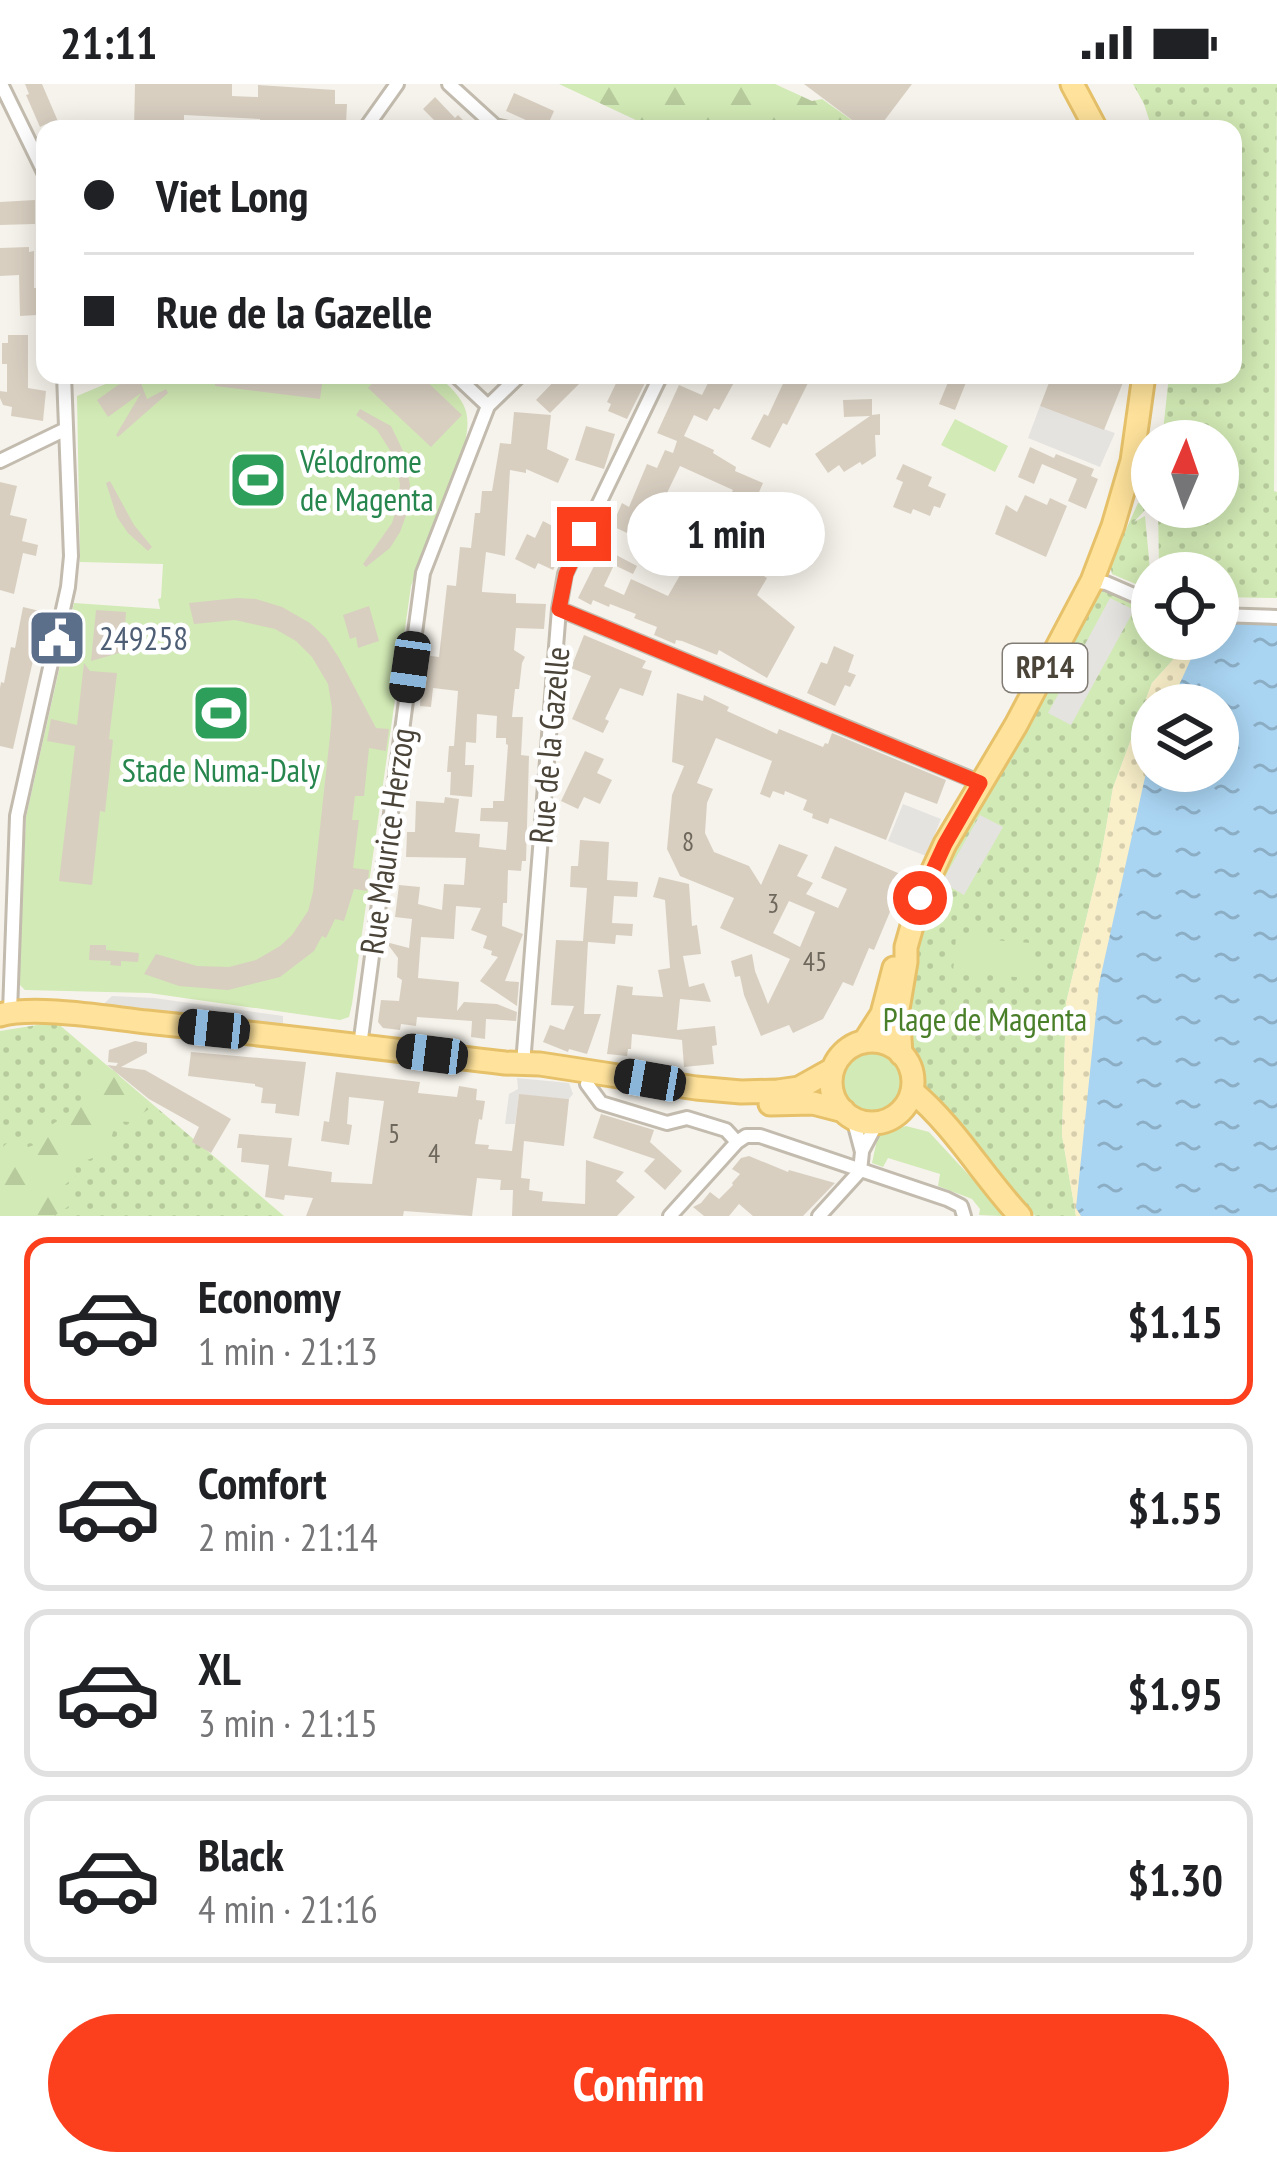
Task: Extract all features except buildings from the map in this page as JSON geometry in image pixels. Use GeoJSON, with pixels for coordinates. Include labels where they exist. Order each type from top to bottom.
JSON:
{"type":"FeatureCollection","features":[{"type":"Feature","properties":{"kind":"main road"},"geometry":{"type":"LineString","coordinates":[[1072,84],[1091,120]]}},
{"type":"Feature","properties":{"kind":"main road","name":"RP14"},"geometry":{"type":"LineString","coordinates":[[906,947],[920,898],[945,844],[1016,725],[1092,581],[1132,461],[1143,384]]}},
{"type":"Feature","properties":{"kind":"main road"},"geometry":{"type":"LineString","coordinates":[[864,1042],[882,1014],[887,984],[906,947]]}},
{"type":"Feature","properties":{"kind":"main road"},"geometry":{"type":"LineString","coordinates":[[886,1119],[909,1100],[912,1090],[897,1017],[906,947]]}},
{"type":"Feature","properties":{"kind":"main road"},"geometry":{"type":"LineString","coordinates":[[5,1014],[70,1014],[540,1064],[740,1092],[799,1088],[833,1069],[845,1051],[864,1042],[884,1043],[901,1054]]}},
{"type":"Feature","properties":{"kind":"main road"},"geometry":{"type":"LineString","coordinates":[[523,1065],[538,1075],[587,1084],[723,1103],[813,1103],[848,1115],[933,1125],[1020,1216]]}},
{"type":"Feature","properties":{"kind":"main road"},"geometry":{"type":"LineString","coordinates":[[833,1069],[832,1091],[848,1115]]}},
{"type":"Feature","properties":{"kind":"main road"},"geometry":{"type":"LineString","coordinates":[[912,1090],[956,1133],[995,1187]]}},
{"type":"Feature","properties":{"kind":"street"},"geometry":{"type":"LineString","coordinates":[[1,84],[36,156]]}},
{"type":"Feature","properties":{"kind":"street"},"geometry":{"type":"LineString","coordinates":[[371,120],[397,84]]}},
{"type":"Feature","properties":{"kind":"street"},"geometry":{"type":"LineString","coordinates":[[449,84],[488,120]]}},
{"type":"Feature","properties":{"kind":"street"},"geometry":{"type":"LineString","coordinates":[[5,1014],[16,816],[70,572],[64,384]]}},
{"type":"Feature","properties":{"kind":"street"},"geometry":{"type":"LineString","coordinates":[[465,384],[488,406],[511,384]]}},
{"type":"Feature","properties":{"kind":"street","name":"Rue de la Gazelle"},"geometry":{"type":"LineString","coordinates":[[523,1065],[559,609],[566,574],[657,384]]}},
{"type":"Feature","properties":{"kind":"street","name":"Rue Maurice Herzog"},"geometry":{"type":"LineString","coordinates":[[360,1046],[423,573],[488,406]]}},
{"type":"Feature","properties":{"kind":"street"},"geometry":{"type":"LineString","coordinates":[[0,461],[64,430]]}},
{"type":"Feature","properties":{"kind":"street"},"geometry":{"type":"LineString","coordinates":[[1092,581],[1131,594]]}},
{"type":"Feature","properties":{"kind":"street"},"geometry":{"type":"LineString","coordinates":[[559,609],[980,783]]}},
{"type":"Feature","properties":{"kind":"street"},"geometry":{"type":"LineString","coordinates":[[1239,616],[1277,617]]}},
{"type":"Feature","properties":{"kind":"street"},"geometry":{"type":"LineString","coordinates":[[587,1084],[601,1103],[667,1123],[687,1118],[726,1130],[737,1142]]}},
{"type":"Feature","properties":{"kind":"street"},"geometry":{"type":"LineString","coordinates":[[819,1216],[860,1171],[862,1152],[848,1115]]}},
{"type":"Feature","properties":{"kind":"street"},"geometry":{"type":"LineString","coordinates":[[862,1152],[886,1119]]}},
{"type":"Feature","properties":{"kind":"street"},"geometry":{"type":"LineString","coordinates":[[670,1216],[746,1136],[760,1136],[947,1199],[962,1211]]}},
{"type":"Feature","properties":{"kind":"green space"},"geometry":{"type":"Polygon","coordinates":[[[559,84],[775,84],[812,101],[822,99],[851,120],[636,120],[559,84]]]}},
{"type":"Feature","properties":{"kind":"green space"},"geometry":{"type":"Polygon","coordinates":[[[1133,84],[1277,84],[1277,598],[1239,597],[1239,552],[1159,552],[1158,528],[1239,528],[1239,420],[1164,420],[1168,384],[1242,384],[1242,120],[1149,120],[1133,84]]]}},
{"type":"Feature","properties":{"kind":"green space","name":"Stade Numa-Daly"},"geometry":{"type":"Polygon","coordinates":[[[106,384],[447,384],[466,411],[465,442],[411,586],[349,1017],[340,1020],[149,993],[25,990],[18,983],[26,817],[74,603],[160,609],[163,564],[80,562],[77,396],[106,384]]]}},
{"type":"Feature","properties":{"kind":"green space"},"geometry":{"type":"Polygon","coordinates":[[[955,419],[1008,446],[995,472],[941,445],[955,419]]]}},
{"type":"Feature","properties":{"kind":"green space"},"geometry":{"type":"Polygon","coordinates":[[[1131,518],[1131,528],[1146,528],[1148,552],[1131,552],[1131,582],[1112,574],[1110,565],[1131,518]]]}},
{"type":"Feature","properties":{"kind":"green space","name":"Plage de Magenta"},"geometry":{"type":"Polygon","coordinates":[[[1104,589],[1131,601],[1131,660],[1173,660],[1152,684],[1131,684],[1131,740],[1113,788],[1066,1003],[1062,1135],[1076,1216],[1035,1216],[926,1091],[904,1035],[911,961],[939,878],[1009,760],[1097,593],[1104,589]]]}},
{"type":"Feature","properties":{"kind":"green space"},"geometry":{"type":"Polygon","coordinates":[[[956,937],[1031,943],[1028,978],[953,972],[956,937]]]}},
{"type":"Feature","properties":{"kind":"green space"},"geometry":{"type":"Polygon","coordinates":[[[56,1022],[284,1216],[0,1216],[0,1031],[56,1022]]]}},
{"type":"Feature","properties":{"kind":"green space"},"geometry":{"type":"Polygon","coordinates":[[[872,1050],[894,1059],[903,1081],[894,1103],[872,1112],[850,1103],[841,1081],[850,1059],[872,1050]]]}},
{"type":"Feature","properties":{"kind":"green space"},"geometry":{"type":"Polygon","coordinates":[[[114,1070],[149,1109],[130,1122],[115,1121],[105,1151],[75,1163],[76,1176],[62,1187],[78,1200],[54,1216],[0,1216],[0,1150],[9,1141],[34,1145],[31,1131],[45,1129],[87,1102],[83,1091],[86,1071],[114,1070]]]}},
{"type":"Feature","properties":{"kind":"green space"},"geometry":{"type":"Polygon","coordinates":[[[906,1126],[929,1132],[1001,1210],[1001,1216],[979,1215],[972,1199],[938,1186],[940,1174],[888,1158],[883,1167],[872,1163],[878,1135],[906,1126]]]}},
{"type":"Feature","properties":{"kind":"sand"},"geometry":{"type":"Polygon","coordinates":[[[1243,628],[1239,684],[1152,683],[1173,660],[1239,660],[1239,630],[1243,628]]]}},
{"type":"Feature","properties":{"kind":"sand"},"geometry":{"type":"Polygon","coordinates":[[[1131,740],[1131,792],[1230,792],[1197,1216],[1076,1216],[1062,1135],[1066,1003],[1113,788],[1131,740]]]}},
{"type":"Feature","properties":{"kind":"shaded area"},"geometry":{"type":"Polygon","coordinates":[[[1040,406],[1115,433],[1100,467],[1028,438],[1040,406]]]}},
{"type":"Feature","properties":{"kind":"shaded area"},"geometry":{"type":"Polygon","coordinates":[[[1110,598],[1131,608],[1071,725],[1048,713],[1110,598]]]}},
{"type":"Feature","properties":{"kind":"shaded area"},"geometry":{"type":"Polygon","coordinates":[[[903,804],[941,819],[926,856],[888,841],[903,804]]]}},
{"type":"Feature","properties":{"kind":"shaded area"},"geometry":{"type":"Polygon","coordinates":[[[980,815],[1003,827],[964,895],[942,882],[980,815]]]}},
{"type":"Feature","properties":{"kind":"shaded area"},"geometry":{"type":"Polygon","coordinates":[[[112,996],[283,1016],[283,1036],[91,1016],[112,996]]]}},
{"type":"Feature","properties":{"kind":"shaded area"},"geometry":{"type":"Polygon","coordinates":[[[517,1078],[569,1083],[573,1094],[569,1099],[519,1095],[515,1124],[505,1124],[509,1094],[518,1089],[517,1078]]]}},
{"type":"Feature","properties":{"kind":"water"},"geometry":{"type":"Polygon","coordinates":[[[1239,621],[1277,622],[1277,1216],[1081,1216],[1076,1208],[1099,984],[1142,792],[1239,792],[1239,684],[1180,684],[1190,660],[1239,660],[1239,621]]]}},
{"type":"Feature","properties":{"kind":"place","name":"Vélodrome de Magenta"},"geometry":{"type":"Point","coordinates":[258,480]}},
{"type":"Feature","properties":{"kind":"place","name":"249258"},"geometry":{"type":"Point","coordinates":[57,638]}},
{"type":"Feature","properties":{"kind":"place","name":"Stade Numa-Daly"},"geometry":{"type":"Point","coordinates":[221,713]}},
{"type":"Feature","properties":{"kind":"route"},"geometry":{"type":"LineString","coordinates":[[584,534],[566,574],[559,609],[980,783],[920,898]]}}]}
